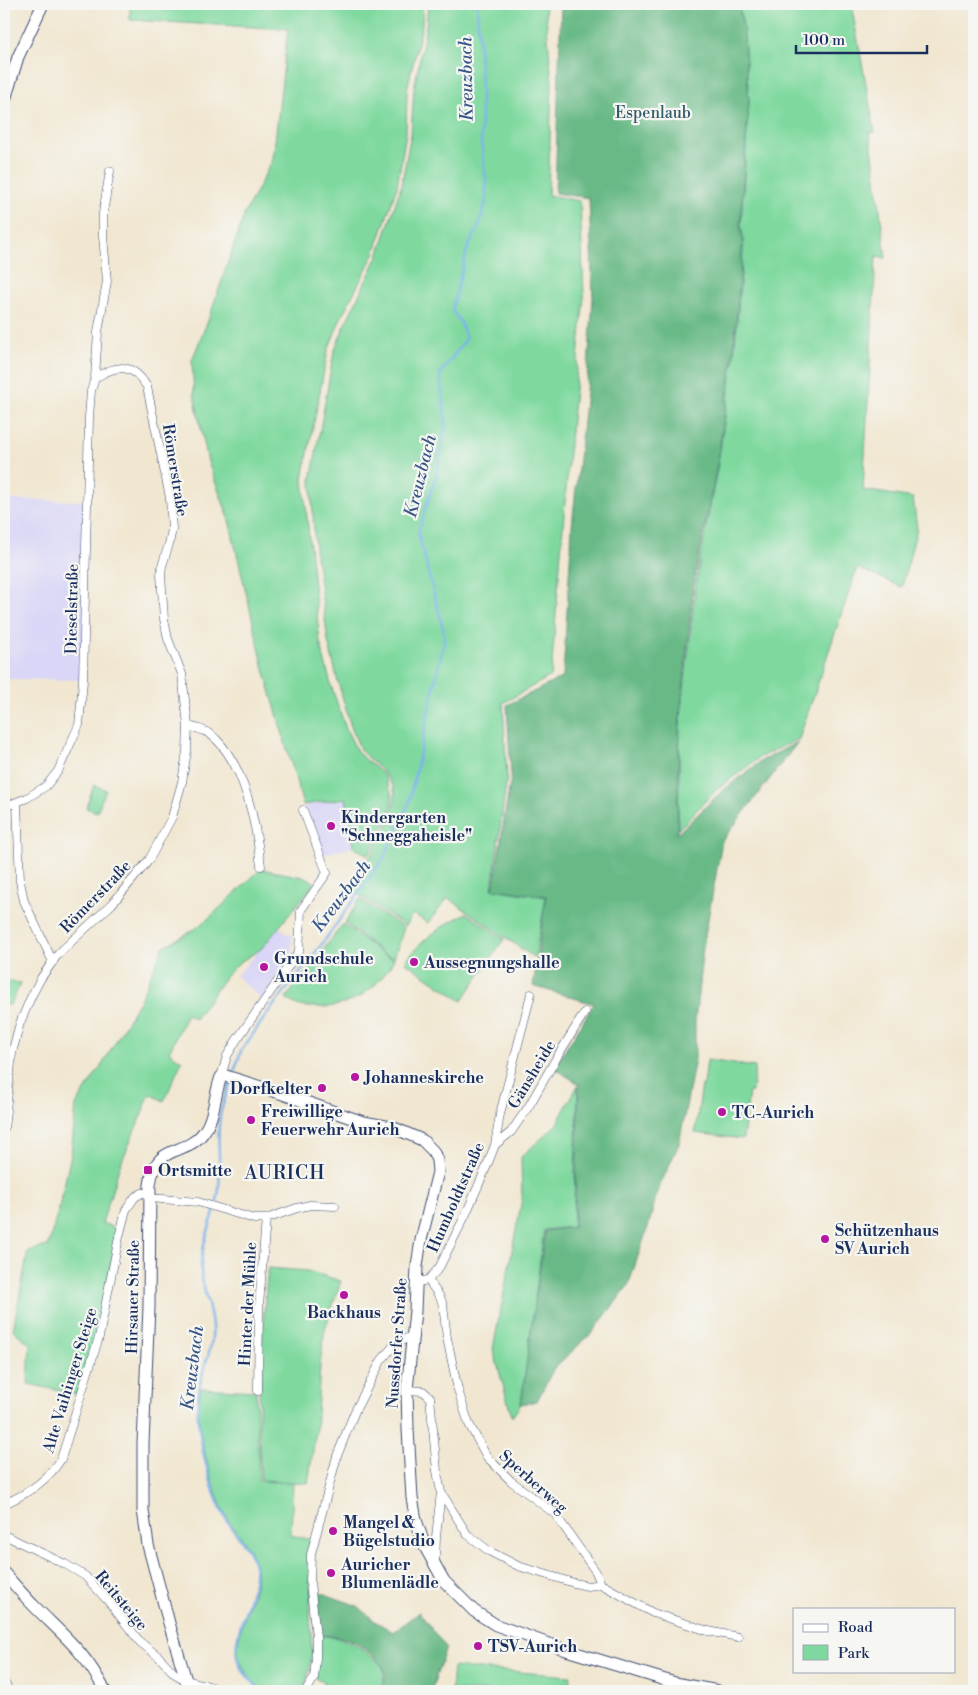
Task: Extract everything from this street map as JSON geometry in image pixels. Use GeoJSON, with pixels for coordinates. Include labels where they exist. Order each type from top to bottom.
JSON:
{"type":"FeatureCollection","features":[{"type":"Feature","properties":{"kind":"main road"},"geometry":{"type":"LineString","coordinates":[[4,103],[18,57],[43,4]]}},
{"type":"Feature","properties":{"kind":"main road","name":"Nussdorfer Straße"},"geometry":{"type":"LineString","coordinates":[[228,1077],[363,1122],[392,1127],[422,1140],[433,1151],[437,1160],[438,1172],[421,1240],[417,1266],[423,1281],[413,1335],[407,1390],[412,1498],[422,1538],[444,1581],[474,1611],[496,1625],[563,1649],[675,1682],[718,1691]]}},
{"type":"Feature","properties":{"kind":"main road","name":"Hirsauer Straße"},"geometry":{"type":"LineString","coordinates":[[187,1686],[148,1545],[143,1510],[150,1196],[153,1171],[160,1159],[197,1140],[203,1133],[228,1077]]}},
{"type":"Feature","properties":{"kind":"main road"},"geometry":{"type":"LineString","coordinates":[[4,1573],[35,1607],[77,1647],[105,1691]]}},
{"type":"Feature","properties":{"kind":"street","name":"Dieselstraße"},"geometry":{"type":"LineString","coordinates":[[4,807],[16,803],[46,786],[58,771],[79,725],[83,680],[89,417],[91,391],[95,378],[98,332],[106,281],[103,213],[110,171]]}},
{"type":"Feature","properties":{"kind":"street","name":"Römerstraße"},"geometry":{"type":"LineString","coordinates":[[4,1129],[11,1063],[20,1023],[31,997],[65,947],[112,904],[149,860],[172,816],[180,791],[187,751],[188,726],[182,674],[168,638],[164,619],[162,566],[172,530],[170,498],[148,387],[137,372],[121,367],[112,369],[95,378]]}},
{"type":"Feature","properties":{"kind":"street"},"geometry":{"type":"LineString","coordinates":[[188,726],[202,729],[215,738],[236,769],[251,808],[261,866]]}},
{"type":"Feature","properties":{"kind":"street"},"geometry":{"type":"LineString","coordinates":[[16,803],[19,830],[17,850],[23,894],[33,921],[53,962]]}},
{"type":"Feature","properties":{"kind":"street"},"geometry":{"type":"LineString","coordinates":[[228,1077],[227,1056],[299,952],[301,910],[327,873],[304,810]]}},
{"type":"Feature","properties":{"kind":"street","name":"Humboldtstraße"},"geometry":{"type":"LineString","coordinates":[[423,1281],[438,1268],[466,1214],[494,1145],[502,1105],[531,994]]}},
{"type":"Feature","properties":{"kind":"street","name":"Gänsheide"},"geometry":{"type":"LineString","coordinates":[[494,1145],[510,1132],[529,1106],[556,1057],[585,1012]]}},
{"type":"Feature","properties":{"kind":"street","name":"Alte Vaihinger Steige"},"geometry":{"type":"LineString","coordinates":[[4,1504],[40,1484],[54,1472],[61,1459],[99,1336],[126,1210],[135,1196],[142,1193],[150,1196]]}},
{"type":"Feature","properties":{"kind":"street"},"geometry":{"type":"LineString","coordinates":[[150,1196],[187,1200],[254,1219],[266,1219],[310,1205],[335,1206]]}},
{"type":"Feature","properties":{"kind":"street","name":"Hinter der Mühle"},"geometry":{"type":"LineString","coordinates":[[258,1391],[259,1306],[266,1219]]}},
{"type":"Feature","properties":{"kind":"street","name":"Sperberweg"},"geometry":{"type":"LineString","coordinates":[[423,1281],[440,1297],[443,1305],[447,1338],[458,1390],[469,1424],[487,1456],[511,1482],[555,1514],[596,1572],[601,1584]]}},
{"type":"Feature","properties":{"kind":"street"},"geometry":{"type":"LineString","coordinates":[[306,1691],[314,1678],[316,1658],[316,1637],[310,1582],[311,1554],[336,1456],[355,1411],[381,1361],[394,1345],[413,1335]]}},
{"type":"Feature","properties":{"kind":"street"},"geometry":{"type":"LineString","coordinates":[[407,1390],[423,1391],[430,1397],[437,1471],[441,1492],[435,1555],[436,1568]]}},
{"type":"Feature","properties":{"kind":"street"},"geometry":{"type":"LineString","coordinates":[[441,1492],[467,1534],[489,1550],[518,1566],[545,1576],[588,1586],[601,1584],[653,1613],[708,1631],[738,1637]]}},
{"type":"Feature","properties":{"kind":"street","name":"Reitsteige"},"geometry":{"type":"LineString","coordinates":[[4,1535],[65,1564],[84,1576],[108,1600],[140,1642],[159,1657],[187,1686]]}},
{"type":"Feature","properties":{"kind":"street"},"geometry":{"type":"LineString","coordinates":[[4,1682],[9,1691]]}},
{"type":"Feature","properties":{"kind":"street"},"geometry":{"type":"LineString","coordinates":[[187,1686],[209,1686],[220,1691]]}},
{"type":"Feature","properties":{"kind":"shaded area"},"geometry":{"type":"Polygon","coordinates":[[[4,500],[86,501],[83,680],[4,679],[4,500]]]}},
{"type":"Feature","properties":{"kind":"shaded area","name":"Kindergarten \"Schneggaheisle\""},"geometry":{"type":"Polygon","coordinates":[[[346,799],[354,847],[322,855],[303,806],[346,799]]]}},
{"type":"Feature","properties":{"kind":"shaded area","name":"Grundschule Aurich"},"geometry":{"type":"Polygon","coordinates":[[[280,927],[287,934],[292,934],[292,955],[261,999],[236,976],[280,927]]]}},
{"type":"Feature","properties":{"kind":"green space"},"geometry":{"type":"Polygon","coordinates":[[[130,4],[423,4],[422,26],[407,89],[406,133],[397,187],[374,254],[341,318],[328,350],[303,479],[320,643],[331,685],[346,729],[358,753],[384,775],[392,795],[392,805],[386,823],[368,855],[354,847],[346,798],[303,805],[264,669],[228,516],[208,462],[194,395],[192,360],[209,318],[245,213],[273,159],[288,29],[130,20],[130,4]]]}},
{"type":"Feature","properties":{"kind":"green space"},"geometry":{"type":"Polygon","coordinates":[[[428,4],[545,4],[552,83],[548,195],[580,201],[584,296],[551,676],[503,703],[507,777],[492,889],[546,897],[535,958],[448,898],[428,923],[413,914],[405,926],[351,890],[388,824],[394,805],[395,794],[393,786],[385,774],[361,751],[351,727],[338,682],[328,641],[315,549],[311,480],[334,352],[347,320],[378,256],[401,187],[411,133],[414,89],[426,26],[428,4]]]}},
{"type":"Feature","properties":{"kind":"green space","name":"Espenlaub"},"geometry":{"type":"Polygon","coordinates":[[[561,4],[738,4],[743,27],[749,101],[740,225],[743,240],[733,357],[717,465],[694,581],[679,727],[677,834],[721,792],[761,761],[798,742],[722,841],[703,947],[695,1022],[695,1059],[679,1144],[658,1190],[649,1224],[628,1286],[592,1333],[554,1368],[537,1401],[521,1404],[545,1231],[574,1227],[579,1084],[554,1068],[594,1004],[533,986],[546,896],[493,889],[511,777],[507,705],[563,677],[572,526],[586,392],[593,299],[589,198],[555,193],[561,4]]]}},
{"type":"Feature","properties":{"kind":"green space"},"geometry":{"type":"Polygon","coordinates":[[[738,4],[851,4],[875,132],[870,132],[886,258],[876,256],[863,490],[913,498],[917,528],[902,587],[857,568],[799,739],[760,757],[717,789],[678,830],[680,727],[696,581],[718,464],[734,358],[744,241],[741,225],[749,101],[743,26],[738,4]]]}},
{"type":"Feature","properties":{"kind":"green space"},"geometry":{"type":"Polygon","coordinates":[[[94,785],[106,790],[97,812],[86,808],[94,785]]]}},
{"type":"Feature","properties":{"kind":"green space"},"geometry":{"type":"Polygon","coordinates":[[[261,869],[308,878],[315,883],[261,949],[240,962],[226,976],[195,1019],[187,1014],[169,1052],[182,1061],[164,1101],[150,1094],[119,1168],[102,1223],[118,1229],[96,1336],[77,1394],[28,1384],[30,1344],[13,1330],[28,1251],[48,1246],[58,1212],[71,1155],[76,1105],[140,1000],[163,947],[195,929],[261,869]]]}},
{"type":"Feature","properties":{"kind":"green space"},"geometry":{"type":"Polygon","coordinates":[[[360,899],[404,928],[394,958],[384,954],[345,923],[360,899]]]}},
{"type":"Feature","properties":{"kind":"green space"},"geometry":{"type":"Polygon","coordinates":[[[466,913],[504,939],[462,1001],[405,962],[418,946],[466,913]]]}},
{"type":"Feature","properties":{"kind":"green space"},"geometry":{"type":"Polygon","coordinates":[[[343,924],[383,954],[394,959],[387,970],[380,980],[362,995],[340,1005],[307,1007],[290,1001],[286,998],[343,924]]]}},
{"type":"Feature","properties":{"kind":"green space"},"geometry":{"type":"Polygon","coordinates":[[[4,981],[21,983],[10,1005],[4,1005],[4,981]]]}},
{"type":"Feature","properties":{"kind":"green space","name":"TC-Aurich"},"geometry":{"type":"Polygon","coordinates":[[[707,1060],[755,1067],[752,1092],[749,1092],[743,1139],[695,1133],[707,1060]]]}},
{"type":"Feature","properties":{"kind":"green space"},"geometry":{"type":"Polygon","coordinates":[[[578,1085],[573,1227],[544,1230],[521,1404],[512,1417],[493,1349],[522,1199],[521,1157],[556,1125],[578,1085]]]}},
{"type":"Feature","properties":{"kind":"green space"},"geometry":{"type":"Polygon","coordinates":[[[268,1268],[308,1271],[341,1281],[325,1329],[320,1365],[316,1431],[308,1483],[261,1480],[260,1374],[268,1268]]]}},
{"type":"Feature","properties":{"kind":"green space"},"geometry":{"type":"Polygon","coordinates":[[[201,1388],[256,1391],[259,1481],[293,1483],[291,1535],[312,1540],[311,1662],[302,1691],[262,1691],[245,1671],[239,1657],[240,1633],[256,1582],[255,1563],[249,1549],[227,1518],[217,1496],[204,1450],[199,1422],[198,1408],[201,1388]]]}},
{"type":"Feature","properties":{"kind":"green space"},"geometry":{"type":"Polygon","coordinates":[[[311,1589],[358,1606],[375,1621],[393,1632],[419,1612],[446,1648],[431,1691],[380,1691],[384,1682],[385,1672],[381,1664],[371,1654],[351,1640],[316,1635],[311,1589]]]}},
{"type":"Feature","properties":{"kind":"green space"},"geometry":{"type":"Polygon","coordinates":[[[316,1635],[346,1640],[375,1659],[383,1667],[384,1679],[379,1691],[338,1691],[331,1686],[323,1685],[323,1681],[316,1678],[316,1635]]]}},
{"type":"Feature","properties":{"kind":"green space"},"geometry":{"type":"Polygon","coordinates":[[[453,1667],[571,1676],[570,1691],[451,1691],[453,1667]]]}},
{"type":"Feature","properties":{"kind":"waterway","name":"Kreuzbach"},"geometry":{"type":"LineString","coordinates":[[233,1075],[241,1051],[384,858],[409,803],[445,636],[418,533],[438,469],[446,423],[440,374],[466,339],[461,323],[452,310],[467,250],[479,226],[486,201],[486,180],[481,142],[481,86],[477,4]]}},
{"type":"Feature","properties":{"kind":"waterway","name":"Kreuzbach"},"geometry":{"type":"LineString","coordinates":[[231,1080],[220,1118],[220,1178],[218,1196],[201,1260],[202,1278],[211,1320],[212,1337],[200,1384],[198,1410],[203,1452],[209,1477],[225,1517],[248,1550],[254,1565],[254,1584],[238,1633],[236,1646],[241,1668],[261,1691]]}},
{"type":"Feature","properties":{"kind":"place","name":"Kindergarten \"Schneggaheisle\""},"geometry":{"type":"Point","coordinates":[331,826]}},
{"type":"Feature","properties":{"kind":"place","name":"Aussegnungshalle"},"geometry":{"type":"Point","coordinates":[414,962]}},
{"type":"Feature","properties":{"kind":"place","name":"Grundschule Aurich"},"geometry":{"type":"Point","coordinates":[264,967]}},
{"type":"Feature","properties":{"kind":"place","name":"Johanneskirche"},"geometry":{"type":"Point","coordinates":[355,1077]}},
{"type":"Feature","properties":{"kind":"place","name":"Dorfkelter"},"geometry":{"type":"Point","coordinates":[322,1088]}},
{"type":"Feature","properties":{"kind":"place","name":"TC-Aurich"},"geometry":{"type":"Point","coordinates":[722,1112]}},
{"type":"Feature","properties":{"kind":"place","name":"Freiwillige Feuerwehr Aurich"},"geometry":{"type":"Point","coordinates":[251,1120]}},
{"type":"Feature","properties":{"kind":"place","name":"Ortsmitte"},"geometry":{"type":"Point","coordinates":[148,1170]}},
{"type":"Feature","properties":{"kind":"place","name":"Schützenhaus SV Aurich"},"geometry":{"type":"Point","coordinates":[825,1239]}},
{"type":"Feature","properties":{"kind":"place","name":"Backhaus"},"geometry":{"type":"Point","coordinates":[344,1295]}},
{"type":"Feature","properties":{"kind":"place","name":"Mangel & Bügelstudio"},"geometry":{"type":"Point","coordinates":[333,1531]}},
{"type":"Feature","properties":{"kind":"place","name":"Auricher Blumenlädle"},"geometry":{"type":"Point","coordinates":[331,1573]}},
{"type":"Feature","properties":{"kind":"place","name":"TSV-Aurich"},"geometry":{"type":"Point","coordinates":[478,1646]}},
{"type":"Feature","properties":{"kind":"district","name":"AURICH"},"geometry":{"type":"Point","coordinates":[285,1172]}}]}
